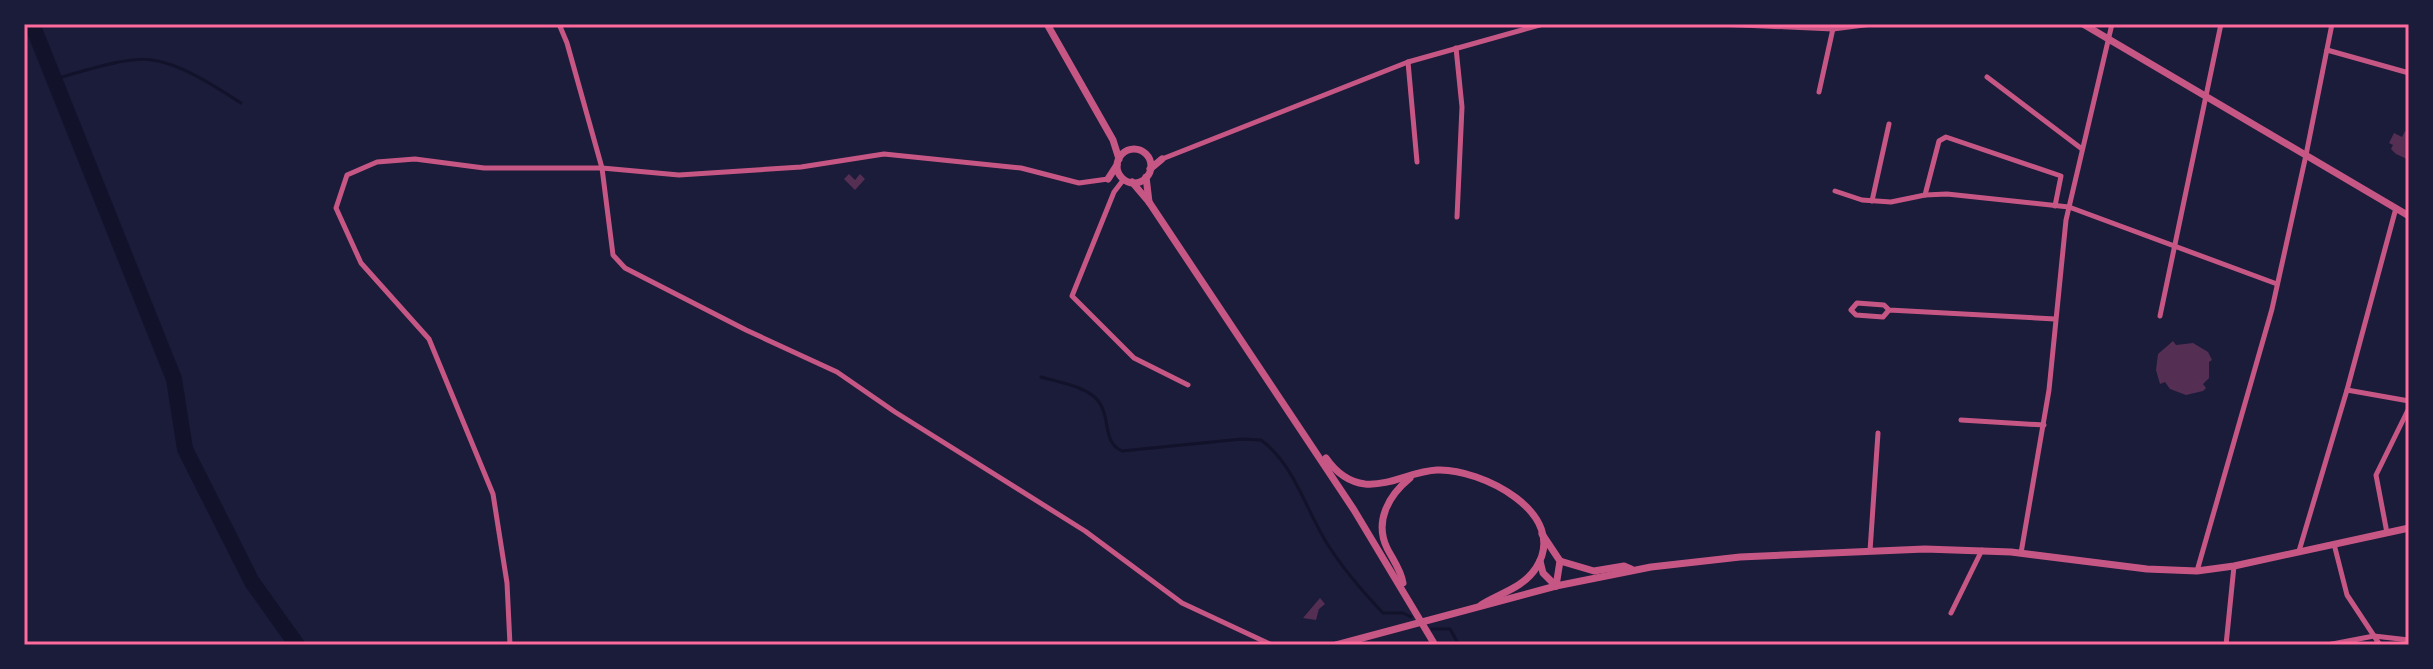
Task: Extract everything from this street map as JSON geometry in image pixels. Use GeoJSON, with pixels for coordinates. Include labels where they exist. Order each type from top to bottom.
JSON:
{"type":"FeatureCollection","features":[{"type":"Feature","properties":{"kind":"street"},"geometry":{"type":"LineString","coordinates":[[559,24],[602,168],[613,255],[625,268],[837,372],[1085,531],[1182,603],[1272,645]]}},
{"type":"Feature","properties":{"kind":"street"},"geometry":{"type":"LineString","coordinates":[[1047,24],[1113,140],[1126,180],[1149,202],[1306,436],[1404,590],[1435,645]]}},
{"type":"Feature","properties":{"kind":"street"},"geometry":{"type":"LineString","coordinates":[[510,645],[507,583],[493,494],[429,339],[361,263],[336,208],[347,175],[377,162],[415,159],[484,168],[602,168],[679,175],[801,167],[884,154],[1021,168],[1079,183],[1126,180],[1148,173],[1162,159],[1408,62],[1543,24]]}},
{"type":"Feature","properties":{"kind":"street"},"geometry":{"type":"LineString","coordinates":[[1721,24],[1872,24]]}},
{"type":"Feature","properties":{"kind":"street"},"geometry":{"type":"LineString","coordinates":[[2083,24],[2409,216]]}},
{"type":"Feature","properties":{"kind":"street"},"geometry":{"type":"LineString","coordinates":[[2021,553],[2044,425],[2069,207],[2112,24]]}},
{"type":"Feature","properties":{"kind":"street"},"geometry":{"type":"LineString","coordinates":[[2160,316],[2221,24]]}},
{"type":"Feature","properties":{"kind":"street"},"geometry":{"type":"LineString","coordinates":[[2197,571],[2277,284],[2332,24]]}},
{"type":"Feature","properties":{"kind":"street"},"geometry":{"type":"LineString","coordinates":[[1819,92],[1834,26]]}},
{"type":"Feature","properties":{"kind":"street"},"geometry":{"type":"LineString","coordinates":[[1456,48],[1462,107],[1457,217]]}},
{"type":"Feature","properties":{"kind":"street"},"geometry":{"type":"LineString","coordinates":[[2327,50],[2409,73]]}},
{"type":"Feature","properties":{"kind":"street"},"geometry":{"type":"LineString","coordinates":[[1408,62],[1417,162]]}},
{"type":"Feature","properties":{"kind":"street"},"geometry":{"type":"LineString","coordinates":[[1987,77],[2082,149]]}},
{"type":"Feature","properties":{"kind":"street"},"geometry":{"type":"LineString","coordinates":[[1872,201],[1889,124]]}},
{"type":"Feature","properties":{"kind":"street"},"geometry":{"type":"LineString","coordinates":[[1925,195],[1939,141],[1946,137],[2061,176],[2055,206]]}},
{"type":"Feature","properties":{"kind":"street"},"geometry":{"type":"LineString","coordinates":[[1113,140],[1131,150],[1162,159]]}},
{"type":"Feature","properties":{"kind":"street"},"geometry":{"type":"LineString","coordinates":[[1108,179],[1118,162],[1131,150]]}},
{"type":"Feature","properties":{"kind":"street"},"geometry":{"type":"LineString","coordinates":[[1147,156],[1149,202]]}},
{"type":"Feature","properties":{"kind":"street"},"geometry":{"type":"LineString","coordinates":[[1126,180],[1114,192],[1072,296],[1134,358],[1188,385]]}},
{"type":"Feature","properties":{"kind":"street"},"geometry":{"type":"LineString","coordinates":[[1835,191],[1872,201],[1891,202],[1947,194],[2069,207],[2277,284]]}},
{"type":"Feature","properties":{"kind":"street"},"geometry":{"type":"LineString","coordinates":[[2299,551],[2396,208]]}},
{"type":"Feature","properties":{"kind":"street"},"geometry":{"type":"LineString","coordinates":[[1889,310],[1888,315],[1883,317],[1856,315],[1851,310],[1857,303],[1884,305],[1889,310],[2055,319]]}},
{"type":"Feature","properties":{"kind":"street"},"geometry":{"type":"LineString","coordinates":[[2347,390],[2409,401]]}},
{"type":"Feature","properties":{"kind":"street"},"geometry":{"type":"LineString","coordinates":[[2387,533],[2376,475],[2409,408]]}},
{"type":"Feature","properties":{"kind":"street"},"geometry":{"type":"LineString","coordinates":[[1961,420],[2044,425]]}},
{"type":"Feature","properties":{"kind":"street"},"geometry":{"type":"LineString","coordinates":[[1870,551],[1878,433]]}},
{"type":"Feature","properties":{"kind":"street"},"geometry":{"type":"LineString","coordinates":[[1306,436],[1315,442],[1337,472],[1362,484],[1377,484],[1437,470],[1452,471],[1511,493],[1528,507],[1560,561],[1594,571],[1624,566],[1634,570]]}},
{"type":"Feature","properties":{"kind":"street"},"geometry":{"type":"LineString","coordinates":[[1404,590],[1402,575],[1385,543],[1383,527],[1389,500],[1411,476]]}},
{"type":"Feature","properties":{"kind":"street"},"geometry":{"type":"LineString","coordinates":[[1341,644],[1556,586],[1634,570],[1740,557],[1925,549],[1982,550],[2147,569],[2197,571],[2234,566],[2409,528]]}},
{"type":"Feature","properties":{"kind":"street"},"geometry":{"type":"LineString","coordinates":[[1541,532],[1540,561],[1543,573],[1556,586]]}},
{"type":"Feature","properties":{"kind":"street"},"geometry":{"type":"LineString","coordinates":[[2334,544],[2347,595],[2380,645]]}},
{"type":"Feature","properties":{"kind":"street"},"geometry":{"type":"LineString","coordinates":[[1951,613],[1982,550]]}},
{"type":"Feature","properties":{"kind":"street"},"geometry":{"type":"LineString","coordinates":[[1475,609],[1525,580],[1540,561]]}},
{"type":"Feature","properties":{"kind":"street"},"geometry":{"type":"LineString","coordinates":[[1556,586],[1560,561]]}},
{"type":"Feature","properties":{"kind":"street"},"geometry":{"type":"LineString","coordinates":[[2226,645],[2234,566]]}},
{"type":"Feature","properties":{"kind":"street"},"geometry":{"type":"LineString","coordinates":[[2327,645],[2374,636],[2409,640]]}},
{"type":"Feature","properties":{"kind":"building"},"geometry":{"type":"Polygon","coordinates":[[[2405,131],[2409,132],[2409,160],[2396,154],[2389,143],[2394,133],[2402,137],[2405,131]]]}},
{"type":"Feature","properties":{"kind":"building"},"geometry":{"type":"Polygon","coordinates":[[[849,174],[855,180],[860,174],[865,179],[855,190],[844,179],[849,174]]]}},
{"type":"Feature","properties":{"kind":"building"},"geometry":{"type":"Polygon","coordinates":[[[2173,341],[2176,345],[2193,343],[2208,352],[2212,360],[2203,391],[2186,395],[2170,389],[2165,382],[2160,384],[2156,370],[2158,354],[2173,341]]]}},
{"type":"Feature","properties":{"kind":"building"},"geometry":{"type":"Polygon","coordinates":[[[1320,598],[1325,604],[1319,609],[1316,620],[1303,618],[1320,598]]]}},
{"type":"Feature","properties":{"kind":"waterway"},"geometry":{"type":"LineString","coordinates":[[32,24],[174,379],[185,449],[252,582],[297,645]]}},
{"type":"Feature","properties":{"kind":"waterway"},"geometry":{"type":"LineString","coordinates":[[2402,24],[2409,25]]}},
{"type":"Feature","properties":{"kind":"waterway"},"geometry":{"type":"LineString","coordinates":[[55,79],[117,62],[152,60],[187,71],[241,103]]}},
{"type":"Feature","properties":{"kind":"waterway"},"geometry":{"type":"LineString","coordinates":[[1041,377],[1073,386],[1094,397],[1103,408],[1112,442],[1122,451],[1242,439],[1261,440],[1283,462],[1320,532],[1361,589],[1383,613],[1403,613],[1411,617]]}},
{"type":"Feature","properties":{"kind":"waterway"},"geometry":{"type":"LineString","coordinates":[[1432,629],[1450,629],[1459,645]]}}]}
